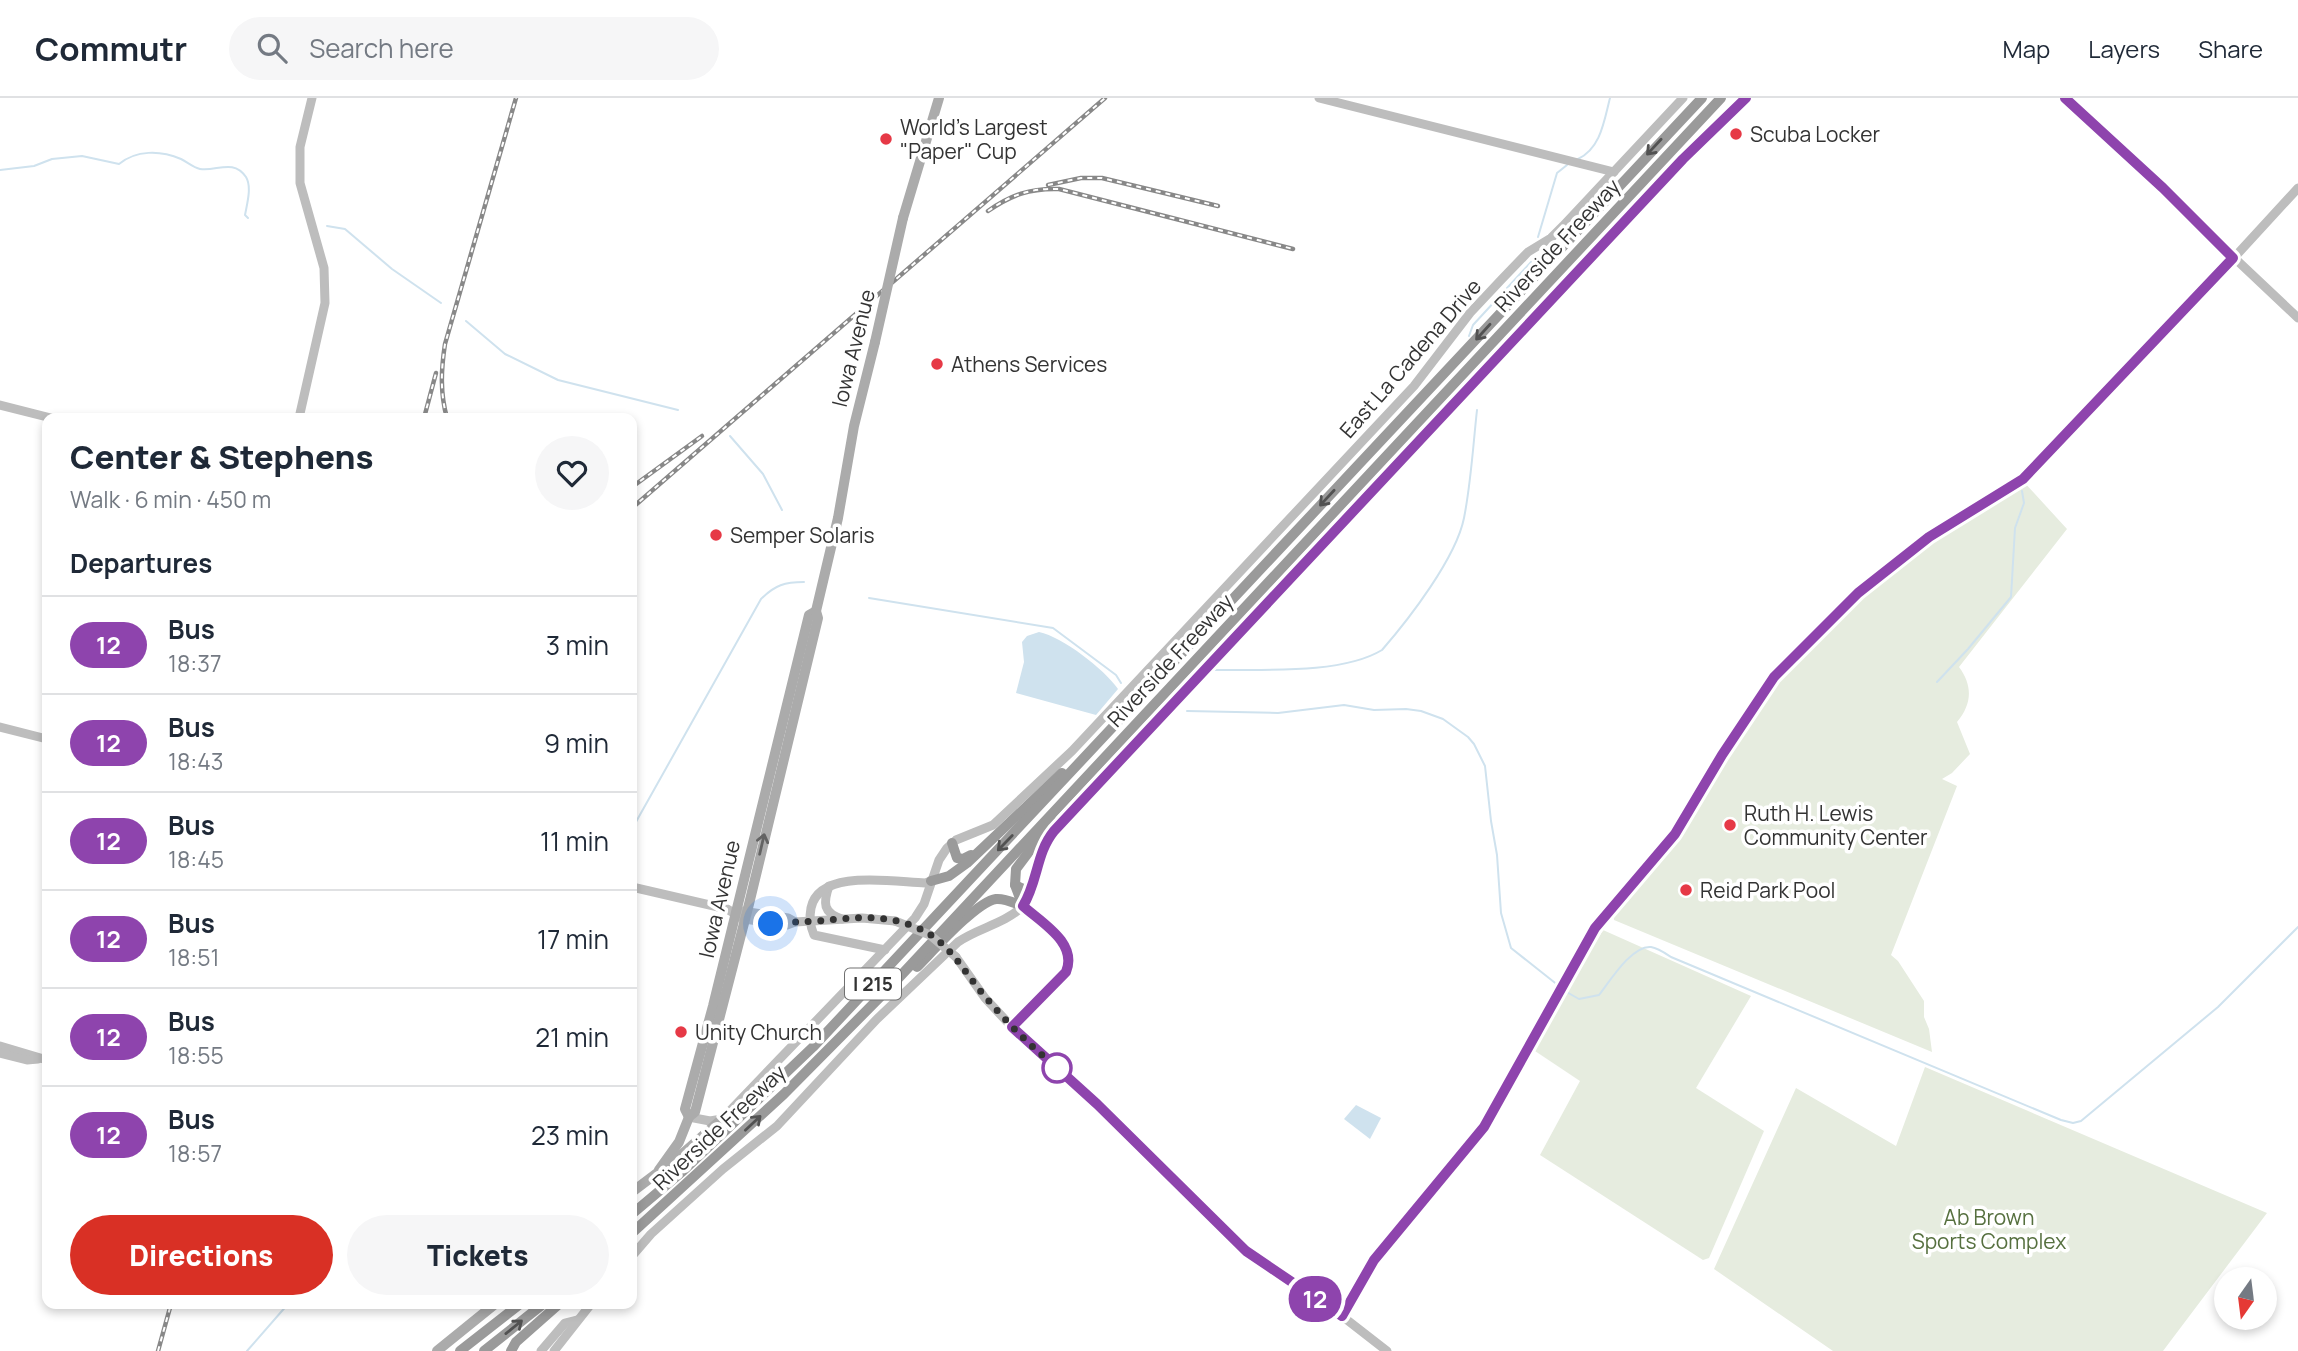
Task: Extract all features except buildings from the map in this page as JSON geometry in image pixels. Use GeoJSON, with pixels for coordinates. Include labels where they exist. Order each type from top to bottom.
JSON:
{"type":"FeatureCollection","features":[{"type":"Feature","properties":{"kind":"highway","name":"Riverside Freeway"},"geometry":{"type":"LineString","coordinates":[[637,1210],[692,1162],[813,1047],[1702,98]]}},
{"type":"Feature","properties":{"kind":"highway","name":"Riverside Freeway"},"geometry":{"type":"LineString","coordinates":[[637,1229],[784,1094],[892,985],[1018,847],[1113,750],[1721,98]]}},
{"type":"Feature","properties":{"kind":"highway"},"geometry":{"type":"LineString","coordinates":[[1668,156],[1678,152],[1730,98]]}},
{"type":"Feature","properties":{"kind":"highway"},"geometry":{"type":"LineString","coordinates":[[931,881],[949,876],[967,863],[1083,750],[1102,740]]}},
{"type":"Feature","properties":{"kind":"highway"},"geometry":{"type":"LineString","coordinates":[[1023,906],[1015,885],[1015,874],[1022,858],[1113,750]]}},
{"type":"Feature","properties":{"kind":"highway"},"geometry":{"type":"LineString","coordinates":[[952,843],[955,856],[960,859],[982,848]]}},
{"type":"Feature","properties":{"kind":"highway"},"geometry":{"type":"LineString","coordinates":[[1015,885],[1023,889],[1033,888]]}},
{"type":"Feature","properties":{"kind":"highway"},"geometry":{"type":"LineString","coordinates":[[892,985],[914,970],[978,907],[1000,899],[1023,906]]}},
{"type":"Feature","properties":{"kind":"highway"},"geometry":{"type":"LineString","coordinates":[[637,1233],[649,1219]]}},
{"type":"Feature","properties":{"kind":"highway"},"geometry":{"type":"LineString","coordinates":[[460,1351],[514,1309]]}},
{"type":"Feature","properties":{"kind":"highway"},"geometry":{"type":"LineString","coordinates":[[484,1351],[537,1309]]}},
{"type":"Feature","properties":{"kind":"highway"},"geometry":{"type":"LineString","coordinates":[[511,1351],[516,1342],[553,1309]]}},
{"type":"Feature","properties":{"kind":"main road"},"geometry":{"type":"LineString","coordinates":[[300,413],[326,303],[324,268],[299,183],[299,157],[312,98]]}},
{"type":"Feature","properties":{"kind":"main road","name":"Iowa Avenue"},"geometry":{"type":"LineString","coordinates":[[659,1170],[679,1142],[689,1117],[695,1112],[742,914],[818,618],[816,611],[838,518],[854,426],[903,218],[939,98]]}},
{"type":"Feature","properties":{"kind":"main road"},"geometry":{"type":"LineString","coordinates":[[1319,98],[1614,172]]}},
{"type":"Feature","properties":{"kind":"main road","name":"East La Cadena Drive"},"geometry":{"type":"LineString","coordinates":[[952,843],[984,830],[1002,819],[1072,751],[1414,386],[1470,313],[1494,287],[1522,258],[1563,226],[1683,98]]}},
{"type":"Feature","properties":{"kind":"main road"},"geometry":{"type":"LineString","coordinates":[[637,1251],[669,1217],[777,1126],[877,1019],[958,942],[968,934],[1003,920],[1023,906],[1033,888],[1042,848],[1054,831],[1683,159],[1746,98]]}},
{"type":"Feature","properties":{"kind":"main road"},"geometry":{"type":"LineString","coordinates":[[2065,98],[2298,318]]}},
{"type":"Feature","properties":{"kind":"main road"},"geometry":{"type":"LineString","coordinates":[[1342,1316],[1374,1260],[1484,1127],[1595,928],[1675,834],[1722,755],[1774,677],[1858,593],[1929,537],[2023,479],[2298,188]]}},
{"type":"Feature","properties":{"kind":"main road"},"geometry":{"type":"LineString","coordinates":[[0,405],[42,416]]}},
{"type":"Feature","properties":{"kind":"main road"},"geometry":{"type":"LineString","coordinates":[[0,727],[42,738]]}},
{"type":"Feature","properties":{"kind":"main road"},"geometry":{"type":"LineString","coordinates":[[637,1188],[681,1155],[722,1119],[886,950],[924,904],[943,853],[952,843]]}},
{"type":"Feature","properties":{"kind":"main road"},"geometry":{"type":"LineString","coordinates":[[886,950],[817,937],[810,923],[813,901],[818,893],[829,886],[852,881],[931,881]]}},
{"type":"Feature","properties":{"kind":"main road"},"geometry":{"type":"LineString","coordinates":[[909,882],[921,893],[924,904]]}},
{"type":"Feature","properties":{"kind":"main road"},"geometry":{"type":"LineString","coordinates":[[829,886],[824,898],[825,907],[831,914],[846,920]]}},
{"type":"Feature","properties":{"kind":"main road"},"geometry":{"type":"LineString","coordinates":[[637,888],[742,914],[810,923],[878,918],[895,921],[930,935],[956,957],[985,998],[1012,1027],[1097,1104],[1246,1251],[1342,1316],[1387,1351]]}},
{"type":"Feature","properties":{"kind":"main road"},"geometry":{"type":"LineString","coordinates":[[1012,1027],[1066,972],[1070,958],[1063,942],[1023,906]]}},
{"type":"Feature","properties":{"kind":"main road"},"geometry":{"type":"LineString","coordinates":[[0,1046],[42,1059]]}},
{"type":"Feature","properties":{"kind":"main road"},"geometry":{"type":"LineString","coordinates":[[0,1053],[27,1060],[42,1060]]}},
{"type":"Feature","properties":{"kind":"main road"},"geometry":{"type":"LineString","coordinates":[[689,1117],[710,1121],[722,1119]]}},
{"type":"Feature","properties":{"kind":"main road"},"geometry":{"type":"LineString","coordinates":[[637,1184],[649,1178]]}},
{"type":"Feature","properties":{"kind":"main road"},"geometry":{"type":"LineString","coordinates":[[437,1351],[489,1309]]}},
{"type":"Feature","properties":{"kind":"main road"},"geometry":{"type":"LineString","coordinates":[[554,1351],[587,1309]]}},
{"type":"Feature","properties":{"kind":"main road"},"geometry":{"type":"LineString","coordinates":[[541,1351],[565,1323],[577,1320]]}},
{"type":"Feature","properties":{"kind":"green space"},"geometry":{"type":"Polygon","coordinates":[[[2023,481],[2067,529],[1959,667],[1967,681],[1969,695],[1966,708],[1957,722],[1970,754],[1952,773],[1942,779],[1957,786],[1891,955],[1898,961],[1924,1001],[1924,1017],[1929,1029],[1932,1052],[1614,920],[1612,910],[1676,836],[1723,757],[1782,672],[1850,601],[1932,538],[2023,481]]]}},
{"type":"Feature","properties":{"kind":"green space"},"geometry":{"type":"Polygon","coordinates":[[[1603,930],[1751,996],[1696,1088],[1764,1131],[1709,1258],[1703,1260],[1540,1155],[1580,1081],[1532,1049],[1603,930]]]}},
{"type":"Feature","properties":{"kind":"green space","name":"Ab Brown Sports Complex"},"geometry":{"type":"Polygon","coordinates":[[[1925,1067],[2267,1213],[2226,1267],[2214,1267],[2214,1283],[2163,1351],[1833,1351],[1714,1269],[1796,1088],[1896,1146],[1925,1067]]]}},
{"type":"Feature","properties":{"kind":"water"},"geometry":{"type":"Polygon","coordinates":[[[1039,632],[1060,640],[1082,655],[1118,689],[1096,715],[1016,693],[1024,662],[1022,642],[1027,636],[1039,632]]]}},
{"type":"Feature","properties":{"kind":"water"},"geometry":{"type":"Polygon","coordinates":[[[1356,1105],[1381,1118],[1370,1139],[1344,1119],[1356,1105]]]}},
{"type":"Feature","properties":{"kind":"waterway"},"geometry":{"type":"LineString","coordinates":[[1578,159],[1597,141],[1610,98]]}},
{"type":"Feature","properties":{"kind":"waterway"},"geometry":{"type":"LineString","coordinates":[[0,170],[82,156],[119,164],[141,154],[165,154],[200,169],[230,167],[241,171],[249,186],[245,215],[248,218]]}},
{"type":"Feature","properties":{"kind":"waterway"},"geometry":{"type":"LineString","coordinates":[[1538,237],[1557,173],[1567,165]]}},
{"type":"Feature","properties":{"kind":"waterway"},"geometry":{"type":"LineString","coordinates":[[327,226],[345,229],[392,269],[441,303]]}},
{"type":"Feature","properties":{"kind":"waterway"},"geometry":{"type":"LineString","coordinates":[[1469,336],[1473,325],[1533,260]]}},
{"type":"Feature","properties":{"kind":"waterway"},"geometry":{"type":"LineString","coordinates":[[466,321],[505,354],[558,380],[678,410]]}},
{"type":"Feature","properties":{"kind":"waterway"},"geometry":{"type":"LineString","coordinates":[[1211,670],[1322,667],[1345,664],[1382,650],[1442,569],[1459,534],[1468,491],[1477,410]]}},
{"type":"Feature","properties":{"kind":"waterway"},"geometry":{"type":"LineString","coordinates":[[730,436],[763,474],[782,510]]}},
{"type":"Feature","properties":{"kind":"waterway"},"geometry":{"type":"LineString","coordinates":[[1937,682],[2011,597],[2015,528],[2024,503],[2022,491]]}},
{"type":"Feature","properties":{"kind":"waterway"},"geometry":{"type":"LineString","coordinates":[[637,820],[761,599],[781,585],[804,582]]}},
{"type":"Feature","properties":{"kind":"waterway"},"geometry":{"type":"LineString","coordinates":[[869,598],[1053,628],[1116,675],[1121,683]]}},
{"type":"Feature","properties":{"kind":"waterway"},"geometry":{"type":"LineString","coordinates":[[1187,711],[1278,713],[1344,705],[1374,710],[1406,709],[1443,719],[1468,737],[1485,766],[1497,855],[1501,913],[1511,948],[1559,986]]}},
{"type":"Feature","properties":{"kind":"waterway"},"geometry":{"type":"LineString","coordinates":[[1563,990],[1579,999],[1599,995],[1629,958],[1636,952],[1651,947],[2073,1123],[2081,1121],[2218,1007],[2298,927]]}},
{"type":"Feature","properties":{"kind":"waterway"},"geometry":{"type":"LineString","coordinates":[[247,1351],[284,1309]]}},
{"type":"Feature","properties":{"kind":"railway"},"geometry":{"type":"LineString","coordinates":[[446,413],[442,381],[445,344],[516,98]]}},
{"type":"Feature","properties":{"kind":"railway"},"geometry":{"type":"LineString","coordinates":[[637,504],[1105,98]]}},
{"type":"Feature","properties":{"kind":"railway"},"geometry":{"type":"LineString","coordinates":[[1048,185],[1081,178],[1102,178],[1218,206]]}},
{"type":"Feature","properties":{"kind":"railway"},"geometry":{"type":"LineString","coordinates":[[988,211],[1021,194],[1059,189],[1293,249]]}},
{"type":"Feature","properties":{"kind":"railway"},"geometry":{"type":"LineString","coordinates":[[425,413],[436,373]]}},
{"type":"Feature","properties":{"kind":"railway"},"geometry":{"type":"LineString","coordinates":[[637,483],[702,436]]}},
{"type":"Feature","properties":{"kind":"railway"},"geometry":{"type":"LineString","coordinates":[[158,1351],[170,1309]]}},
{"type":"Feature","properties":{"kind":"bus line","name":"12"},"geometry":{"type":"LineString","coordinates":[[1746,98],[1683,159],[1280,587],[1054,831],[1042,848],[1033,888],[1023,906],[1063,942],[1068,950],[1069,965],[1066,972],[1012,1027],[1097,1104],[1246,1251],[1342,1316],[1374,1260],[1484,1127],[1595,928],[1675,834],[1722,755],[1774,677],[1858,593],[1929,537],[2023,479],[2233,258],[2163,188],[2065,98]]}},
{"type":"Feature","properties":{"kind":"place","name":"Scuba Locker"},"geometry":{"type":"Point","coordinates":[1736,134]}},
{"type":"Feature","properties":{"kind":"place","name":"World's Largest \"Paper\" Cup"},"geometry":{"type":"Point","coordinates":[886,139]}},
{"type":"Feature","properties":{"kind":"place","name":"Athens Services"},"geometry":{"type":"Point","coordinates":[937,364]}},
{"type":"Feature","properties":{"kind":"place","name":"Semper Solaris"},"geometry":{"type":"Point","coordinates":[716,535]}},
{"type":"Feature","properties":{"kind":"place","name":"Ruth H. Lewis Community Center"},"geometry":{"type":"Point","coordinates":[1730,825]}},
{"type":"Feature","properties":{"kind":"place","name":"Reid Park Pool"},"geometry":{"type":"Point","coordinates":[1686,890]}},
{"type":"Feature","properties":{"kind":"place","name":"Unity Church"},"geometry":{"type":"Point","coordinates":[681,1032]}},
{"type":"Feature","properties":{"kind":"route"},"geometry":{"type":"LineString","coordinates":[[771,924],[878,918],[895,921],[930,935],[956,957],[985,998],[1012,1027],[1057,1068]]}}]}
